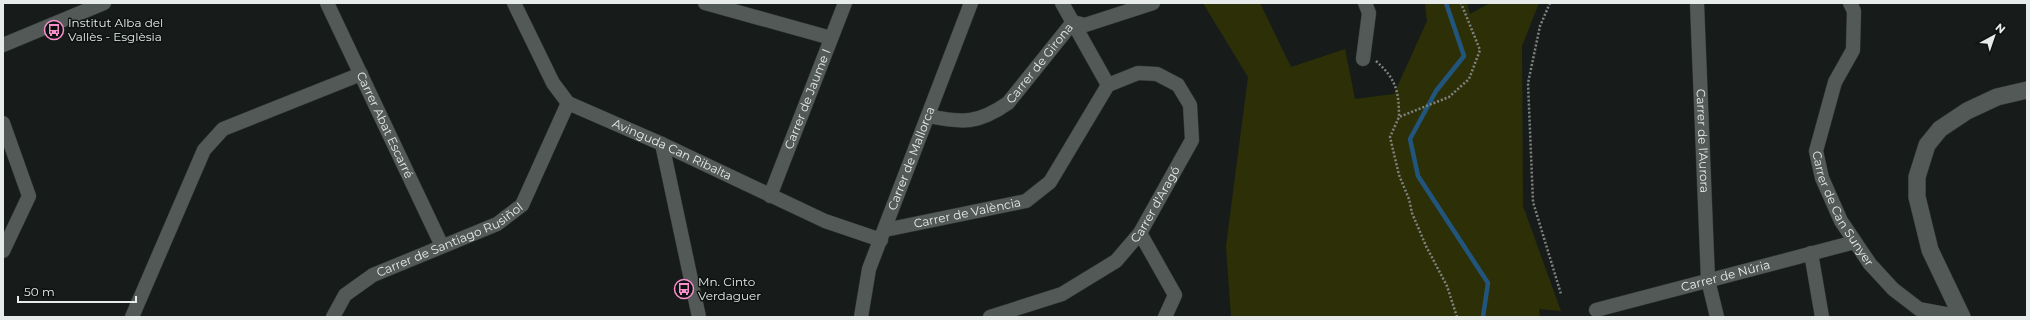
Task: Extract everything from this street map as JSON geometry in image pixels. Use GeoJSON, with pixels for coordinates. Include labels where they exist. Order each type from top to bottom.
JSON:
{"type":"FeatureCollection","features":[{"type":"Feature","properties":{"kind":"street"},"geometry":{"type":"LineString","coordinates":[[3,45],[104,3]]}},
{"type":"Feature","properties":{"kind":"street","name":"Carrer Abat Escarré"},"geometry":{"type":"LineString","coordinates":[[327,3],[442,246]]}},
{"type":"Feature","properties":{"kind":"street","name":"Avinguda Can Ribalta"},"geometry":{"type":"LineString","coordinates":[[514,3],[553,83],[568,103],[662,144],[825,221],[883,235]]}},
{"type":"Feature","properties":{"kind":"street"},"geometry":{"type":"LineString","coordinates":[[705,3],[831,38]]}},
{"type":"Feature","properties":{"kind":"street","name":"Carrer de Jaume I"},"geometry":{"type":"LineString","coordinates":[[770,196],[845,3]]}},
{"type":"Feature","properties":{"kind":"street","name":"Carrer de Mallorca"},"geometry":{"type":"LineString","coordinates":[[861,317],[870,270],[971,3]]}},
{"type":"Feature","properties":{"kind":"street"},"geometry":{"type":"LineString","coordinates":[[1062,3],[1108,85]]}},
{"type":"Feature","properties":{"kind":"street","name":"Carrer de Girona"},"geometry":{"type":"LineString","coordinates":[[928,116],[952,121],[979,119],[994,112],[1008,103],[1073,22],[1085,24],[1153,3]]}},
{"type":"Feature","properties":{"kind":"street"},"geometry":{"type":"LineString","coordinates":[[1363,54],[1368,14],[1365,3]]}},
{"type":"Feature","properties":{"kind":"street","name":"Carrer de l'Aurora"},"geometry":{"type":"LineString","coordinates":[[1697,3],[1708,280],[1717,317]]}},
{"type":"Feature","properties":{"kind":"street","name":"Carrer de Can Sunyer"},"geometry":{"type":"LineString","coordinates":[[1850,3],[1854,11],[1854,50],[1835,82],[1816,151],[1822,178],[1841,221],[1870,264],[1893,289],[1919,309],[1962,317]]}},
{"type":"Feature","properties":{"kind":"street","name":"Carrer d'Aragó"},"geometry":{"type":"LineString","coordinates":[[990,317],[1062,294],[1116,261],[1140,233],[1192,140],[1190,106],[1178,85],[1157,74],[1138,73],[1108,85]]}},
{"type":"Feature","properties":{"kind":"street"},"geometry":{"type":"LineString","coordinates":[[132,317],[204,150],[223,130],[361,74]]}},
{"type":"Feature","properties":{"kind":"street","name":"Carrer de València"},"geometry":{"type":"LineString","coordinates":[[883,235],[1026,201],[1050,182],[1108,85]]}},
{"type":"Feature","properties":{"kind":"street"},"geometry":{"type":"LineString","coordinates":[[1962,317],[1930,250],[1917,197],[1917,177],[1927,145],[1940,129],[1967,110],[1997,97],[2027,90]]}},
{"type":"Feature","properties":{"kind":"street","name":"Carrer de Santiago Rusiñol"},"geometry":{"type":"LineString","coordinates":[[333,317],[345,295],[373,275],[497,224],[522,205],[568,103]]}},
{"type":"Feature","properties":{"kind":"street"},"geometry":{"type":"LineString","coordinates":[[3,123],[29,196],[3,250]]}},
{"type":"Feature","properties":{"kind":"street"},"geometry":{"type":"LineString","coordinates":[[662,144],[699,317]]}},
{"type":"Feature","properties":{"kind":"street"},"geometry":{"type":"LineString","coordinates":[[1140,233],[1175,295],[1165,317]]}},
{"type":"Feature","properties":{"kind":"street","name":"Carrer de Núria"},"geometry":{"type":"LineString","coordinates":[[1596,310],[1855,242]]}},
{"type":"Feature","properties":{"kind":"street"},"geometry":{"type":"LineString","coordinates":[[1811,253],[1822,317]]}},
{"type":"Feature","properties":{"kind":"path"},"geometry":{"type":"LineString","coordinates":[[1399,117],[1449,97],[1468,79],[1480,50],[1461,3]]}},
{"type":"Feature","properties":{"kind":"path"},"geometry":{"type":"LineString","coordinates":[[1550,3],[1540,26],[1528,83],[1533,202],[1561,294]]}},
{"type":"Feature","properties":{"kind":"path"},"geometry":{"type":"LineString","coordinates":[[1363,54],[1387,71],[1399,94],[1399,117],[1390,137],[1412,213],[1426,246],[1446,286],[1457,317]]}},
{"type":"Feature","properties":{"kind":"green space"},"geometry":{"type":"Polygon","coordinates":[[[1203,3],[1260,3],[1291,67],[1345,49],[1355,99],[1394,94],[1427,21],[1425,3],[1467,3],[1470,14],[1490,3],[1539,3],[1522,46],[1523,206],[1561,311],[1539,309],[1540,317],[1231,317],[1226,246],[1248,77],[1203,3]]]}},
{"type":"Feature","properties":{"kind":"waterway"},"geometry":{"type":"LineString","coordinates":[[1446,3],[1464,56],[1436,91],[1410,139],[1418,176],[1488,283],[1483,317]]}},
{"type":"Feature","properties":{"kind":"place","name":"Institut Alba del Vallès - Esglèsia"},"geometry":{"type":"Point","coordinates":[54,30]}},
{"type":"Feature","properties":{"kind":"place","name":"Mn. Cinto Verdaguer"},"geometry":{"type":"Point","coordinates":[684,289]}}]}
